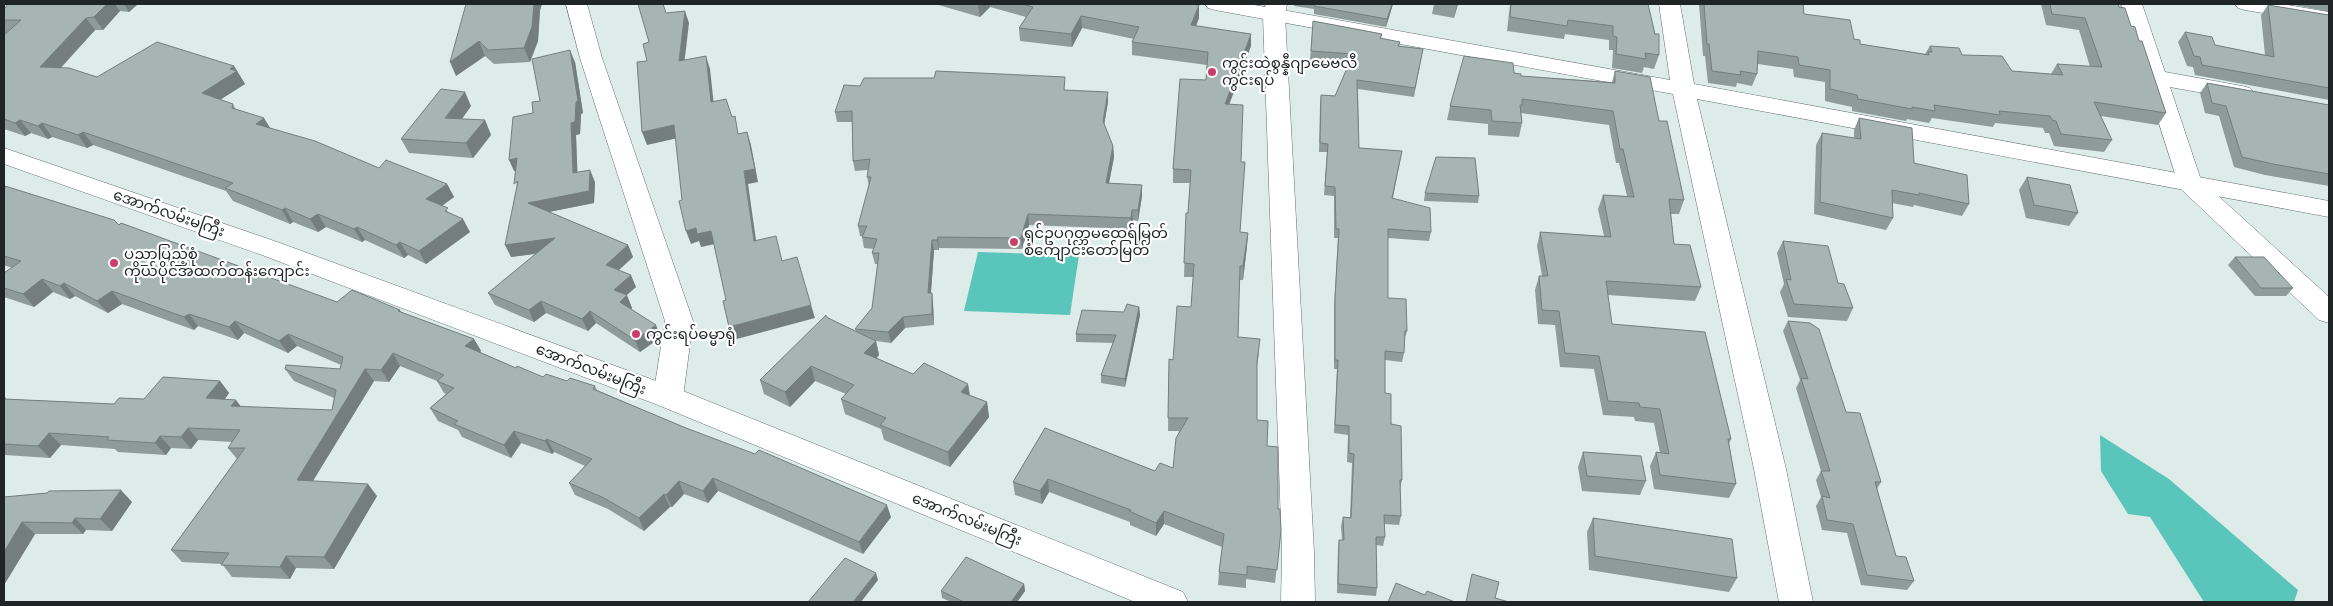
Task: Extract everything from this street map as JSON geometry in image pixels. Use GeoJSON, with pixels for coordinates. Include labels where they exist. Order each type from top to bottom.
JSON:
{"type":"FeatureCollection","features":[{"type":"Feature","properties":{"kind":"main road"},"geometry":{"type":"LineString","coordinates":[[576,4],[590,58],[679,321],[668,397]]}},
{"type":"Feature","properties":{"kind":"main road"},"geometry":{"type":"LineString","coordinates":[[1215,4],[1275,10],[1683,89],[2329,209]]}},
{"type":"Feature","properties":{"kind":"main road"},"geometry":{"type":"LineString","coordinates":[[1670,4],[1683,89],[1770,469],[1796,602]]}},
{"type":"Feature","properties":{"kind":"main road"},"geometry":{"type":"LineString","coordinates":[[2131,4],[2190,183],[2329,312]]}},
{"type":"Feature","properties":{"kind":"main road"},"geometry":{"type":"LineString","coordinates":[[2246,4],[2329,18]]}},
{"type":"Feature","properties":{"kind":"main road"},"geometry":{"type":"LineString","coordinates":[[1275,10],[1298,542],[1298,602]]}},
{"type":"Feature","properties":{"kind":"main road"},"geometry":{"type":"LineString","coordinates":[[2155,77],[2261,96]]}},
{"type":"Feature","properties":{"kind":"main road","name":"အောက်လမ်းမကြီး"},"geometry":{"type":"LineString","coordinates":[[4,156],[271,249],[668,397],[1171,602]]}},
{"type":"Feature","properties":{"kind":"water"},"geometry":{"type":"Polygon","coordinates":[[[978,252],[1079,255],[1070,315],[964,311],[978,252]]]}},
{"type":"Feature","properties":{"kind":"water"},"geometry":{"type":"Polygon","coordinates":[[[2100,435],[2169,479],[2298,590],[2294,602],[2204,602],[2150,517],[2128,514],[2101,471],[2100,435]]]}},
{"type":"Feature","properties":{"kind":"building"},"geometry":{"type":"Polygon","coordinates":[[[8,4],[107,4],[94,17],[86,18],[40,67],[69,68],[97,77],[157,42],[234,66],[230,69],[237,71],[202,93],[233,104],[232,108],[264,118],[256,124],[315,141],[379,168],[386,160],[447,184],[426,199],[448,208],[445,211],[463,219],[419,251],[400,242],[396,245],[357,227],[354,229],[318,214],[310,219],[285,208],[282,210],[225,188],[233,183],[83,132],[78,135],[42,123],[38,126],[20,120],[15,123],[4,119],[4,35],[21,20],[4,20],[4,9],[8,4]]]}},
{"type":"Feature","properties":{"kind":"building"},"geometry":{"type":"Polygon","coordinates":[[[466,4],[534,4],[532,27],[524,48],[488,50],[479,41],[450,62],[466,4]]]}},
{"type":"Feature","properties":{"kind":"building"},"geometry":{"type":"Polygon","coordinates":[[[638,4],[663,4],[666,13],[685,11],[679,61],[706,56],[711,102],[726,99],[732,117],[735,116],[738,134],[747,132],[755,169],[744,171],[754,241],[776,236],[782,261],[797,257],[811,305],[729,327],[723,301],[726,300],[711,231],[697,234],[696,228],[686,231],[679,201],[682,200],[674,125],[642,132],[637,62],[647,61],[643,44],[649,42],[638,4]]]}},
{"type":"Feature","properties":{"kind":"building"},"geometry":{"type":"Polygon","coordinates":[[[1022,4],[1199,5],[1191,25],[1251,34],[1225,104],[1243,105],[1241,162],[1245,162],[1240,232],[1248,233],[1243,266],[1240,266],[1238,337],[1260,339],[1257,362],[1257,420],[1268,421],[1267,446],[1278,447],[1278,509],[1280,509],[1281,530],[1277,570],[1247,566],[1247,575],[1219,572],[1224,534],[1164,511],[1156,523],[1129,511],[1131,510],[1048,479],[1040,491],[1013,482],[1045,428],[1155,471],[1160,463],[1173,468],[1176,438],[1188,418],[1168,418],[1169,359],[1173,360],[1177,306],[1191,307],[1194,264],[1184,263],[1186,213],[1188,213],[1191,170],[1173,169],[1180,79],[1206,80],[1208,52],[1132,42],[1139,27],[1081,16],[1071,34],[1019,28],[1033,7],[1022,4]]]}},
{"type":"Feature","properties":{"kind":"building"},"geometry":{"type":"Polygon","coordinates":[[[1315,4],[1392,4],[1387,19],[1314,6],[1315,4]]]}},
{"type":"Feature","properties":{"kind":"building"},"geometry":{"type":"Polygon","coordinates":[[[1511,4],[1648,4],[1655,34],[1659,34],[1659,55],[1645,53],[1646,59],[1616,54],[1617,37],[1613,36],[1613,26],[1568,20],[1567,26],[1510,17],[1511,4]]]}},
{"type":"Feature","properties":{"kind":"building"},"geometry":{"type":"Polygon","coordinates":[[[1704,4],[1803,4],[1804,14],[1850,20],[1854,39],[1860,40],[1860,44],[1929,55],[1928,52],[1932,52],[1930,46],[1959,48],[1962,55],[2002,56],[2012,71],[2063,75],[2057,64],[2102,67],[2085,18],[2052,14],[2050,4],[2118,4],[2119,7],[2125,8],[2131,26],[2135,27],[2139,41],[2142,41],[2166,113],[2094,102],[2112,140],[2061,134],[2056,121],[2052,120],[2050,116],[1999,111],[2000,115],[1934,105],[1935,111],[1912,107],[1912,109],[1858,99],[1857,95],[1830,89],[1830,70],[1799,65],[1798,57],[1758,51],[1757,74],[1740,71],[1741,75],[1712,71],[1709,44],[1707,44],[1704,4]]]}},
{"type":"Feature","properties":{"kind":"building"},"geometry":{"type":"Polygon","coordinates":[[[2268,5],[2329,15],[2329,88],[2202,65],[2200,57],[2194,56],[2185,32],[2212,37],[2215,45],[2274,57],[2268,5]]]}},
{"type":"Feature","properties":{"kind":"building"},"geometry":{"type":"Polygon","coordinates":[[[1313,21],[1382,34],[1380,38],[1400,42],[1398,46],[1423,49],[1415,88],[1357,80],[1359,148],[1402,151],[1392,198],[1430,208],[1431,232],[1388,229],[1388,298],[1406,299],[1407,331],[1405,331],[1404,353],[1385,351],[1385,393],[1391,394],[1391,424],[1401,426],[1401,516],[1384,515],[1385,537],[1376,537],[1377,588],[1338,584],[1339,540],[1344,540],[1343,517],[1351,518],[1354,454],[1349,453],[1349,426],[1335,425],[1338,360],[1335,360],[1335,298],[1339,229],[1336,229],[1335,187],[1325,186],[1328,144],[1320,143],[1321,95],[1335,96],[1353,54],[1311,51],[1313,21]]]}},
{"type":"Feature","properties":{"kind":"building"},"geometry":{"type":"Polygon","coordinates":[[[570,50],[578,101],[576,102],[575,122],[571,123],[573,173],[590,170],[589,191],[528,203],[628,245],[606,265],[631,275],[614,290],[627,295],[620,302],[656,325],[635,340],[590,311],[582,319],[541,301],[529,310],[488,293],[555,238],[505,245],[518,181],[514,184],[517,158],[509,160],[513,117],[533,113],[532,102],[540,101],[532,59],[570,50]]]}},
{"type":"Feature","properties":{"kind":"building"},"geometry":{"type":"Polygon","coordinates":[[[1464,56],[1513,63],[1514,73],[1521,74],[1521,76],[1615,83],[1615,71],[1650,77],[1659,121],[1667,121],[1684,200],[1669,199],[1674,244],[1690,245],[1701,287],[1606,281],[1612,324],[1705,332],[1731,439],[1728,439],[1736,484],[1660,475],[1656,452],[1669,454],[1660,409],[1640,407],[1639,403],[1608,401],[1599,356],[1565,353],[1559,311],[1542,310],[1539,276],[1548,276],[1540,232],[1611,237],[1603,195],[1634,197],[1623,149],[1620,149],[1613,111],[1522,99],[1522,105],[1520,105],[1522,123],[1492,121],[1491,110],[1450,106],[1464,56]]]}},
{"type":"Feature","properties":{"kind":"building"},"geometry":{"type":"Polygon","coordinates":[[[936,71],[1065,77],[1064,90],[1108,92],[1103,121],[1113,146],[1106,183],[1142,185],[1138,210],[1132,210],[1131,218],[1028,214],[1021,238],[938,237],[937,240],[932,240],[928,293],[932,293],[932,314],[903,317],[888,332],[855,329],[872,308],[879,253],[872,253],[877,239],[862,237],[867,226],[858,226],[871,177],[867,177],[870,159],[853,161],[852,111],[835,112],[844,85],[860,86],[864,78],[934,78],[936,71]]]}},
{"type":"Feature","properties":{"kind":"building"},"geometry":{"type":"Polygon","coordinates":[[[2207,83],[2329,105],[2329,174],[2242,157],[2226,106],[2212,103],[2207,83]]]}},
{"type":"Feature","properties":{"kind":"building"},"geometry":{"type":"Polygon","coordinates":[[[441,89],[465,92],[445,118],[485,120],[466,143],[401,139],[441,89]]]}},
{"type":"Feature","properties":{"kind":"building"},"geometry":{"type":"Polygon","coordinates":[[[1859,118],[1912,128],[1914,163],[1967,175],[1969,204],[1919,193],[1919,195],[1892,190],[1893,218],[1820,202],[1822,133],[1861,139],[1859,118]]]}},
{"type":"Feature","properties":{"kind":"building"},"geometry":{"type":"Polygon","coordinates":[[[1436,157],[1475,158],[1479,196],[1425,193],[1436,157]]]}},
{"type":"Feature","properties":{"kind":"building"},"geometry":{"type":"Polygon","coordinates":[[[2027,177],[2070,185],[2078,213],[2034,205],[2027,177]]]}},
{"type":"Feature","properties":{"kind":"building"},"geometry":{"type":"Polygon","coordinates":[[[5,186],[114,220],[119,225],[121,223],[337,302],[352,290],[400,310],[398,311],[474,339],[465,346],[516,368],[517,366],[543,377],[546,374],[567,381],[570,378],[595,386],[593,389],[686,428],[755,454],[759,450],[887,505],[859,542],[713,478],[703,491],[679,481],[639,518],[602,497],[569,483],[592,459],[547,439],[545,441],[514,431],[504,445],[454,424],[458,421],[430,408],[454,388],[437,381],[444,375],[393,353],[381,370],[365,369],[297,480],[368,484],[324,557],[286,556],[280,567],[221,565],[229,553],[171,550],[245,448],[228,448],[240,430],[188,428],[181,437],[160,436],[155,443],[107,440],[109,437],[49,433],[38,446],[4,444],[4,399],[114,404],[119,398],[144,399],[163,377],[220,381],[206,398],[236,400],[231,406],[332,410],[336,390],[285,369],[286,365],[340,369],[343,357],[288,334],[279,341],[235,321],[229,327],[189,314],[184,317],[112,291],[97,301],[64,283],[60,286],[42,279],[23,294],[4,288],[4,273],[21,261],[4,256],[5,186]]]}},
{"type":"Feature","properties":{"kind":"building"},"geometry":{"type":"Polygon","coordinates":[[[1783,241],[1828,246],[1838,283],[1844,284],[1853,308],[1794,304],[1786,279],[1791,280],[1783,241]]]}},
{"type":"Feature","properties":{"kind":"building"},"geometry":{"type":"Polygon","coordinates":[[[2235,257],[2264,257],[2293,288],[2261,288],[2235,257]]]}},
{"type":"Feature","properties":{"kind":"building"},"geometry":{"type":"Polygon","coordinates":[[[1127,304],[1139,307],[1125,379],[1101,375],[1116,335],[1076,334],[1082,310],[1124,312],[1127,304]]]}},
{"type":"Feature","properties":{"kind":"building"},"geometry":{"type":"Polygon","coordinates":[[[826,315],[826,317],[876,341],[864,353],[913,374],[924,363],[968,384],[961,392],[987,402],[948,452],[880,425],[886,418],[841,399],[854,385],[811,366],[785,392],[760,380],[826,315]]]}},
{"type":"Feature","properties":{"kind":"building"},"geometry":{"type":"Polygon","coordinates":[[[1788,321],[1810,323],[1819,329],[1846,412],[1860,413],[1881,482],[1875,482],[1896,556],[1906,557],[1914,581],[1867,575],[1853,524],[1827,520],[1822,496],[1830,498],[1821,471],[1830,471],[1801,378],[1808,379],[1788,321]]]}},
{"type":"Feature","properties":{"kind":"building"},"geometry":{"type":"Polygon","coordinates":[[[1583,452],[1641,456],[1646,481],[1587,476],[1583,452]]]}},
{"type":"Feature","properties":{"kind":"building"},"geometry":{"type":"Polygon","coordinates":[[[121,490],[100,519],[75,518],[72,523],[22,522],[4,552],[4,497],[47,493],[49,491],[121,490]]]}},
{"type":"Feature","properties":{"kind":"building"},"geometry":{"type":"Polygon","coordinates":[[[1593,518],[1732,539],[1737,578],[1595,556],[1593,518]]]}},
{"type":"Feature","properties":{"kind":"building"},"geometry":{"type":"Polygon","coordinates":[[[966,557],[1024,584],[1011,602],[964,602],[941,591],[966,557]]]}},
{"type":"Feature","properties":{"kind":"building"},"geometry":{"type":"Polygon","coordinates":[[[845,558],[876,573],[853,602],[808,602],[845,558]]]}},
{"type":"Feature","properties":{"kind":"building"},"geometry":{"type":"Polygon","coordinates":[[[1472,574],[1499,582],[1495,598],[1509,602],[1466,602],[1472,574]]]}},
{"type":"Feature","properties":{"kind":"building"},"geometry":{"type":"Polygon","coordinates":[[[1396,583],[1425,595],[1427,591],[1455,602],[1388,602],[1396,583]]]}},
{"type":"Feature","properties":{"kind":"place","name":"ကွင်းထဲစွန္နီဂျာမေဗလီ ကွင်းရပ်"},"geometry":{"type":"Point","coordinates":[1212,72]}},
{"type":"Feature","properties":{"kind":"place","name":"ရှင်ဥပဂုတ္တမထေရ်မြတ် စံကျောင်းတော်မြတ်"},"geometry":{"type":"Point","coordinates":[1014,242]}},
{"type":"Feature","properties":{"kind":"place","name":"ပညာပြည့်စုံ ကိုယ်ပိုင်အထက်တန်းကျောင်း"},"geometry":{"type":"Point","coordinates":[114,263]}},
{"type":"Feature","properties":{"kind":"place","name":"ကွင်းရပ်ဓမ္မာရုံ"},"geometry":{"type":"Point","coordinates":[636,334]}}]}
